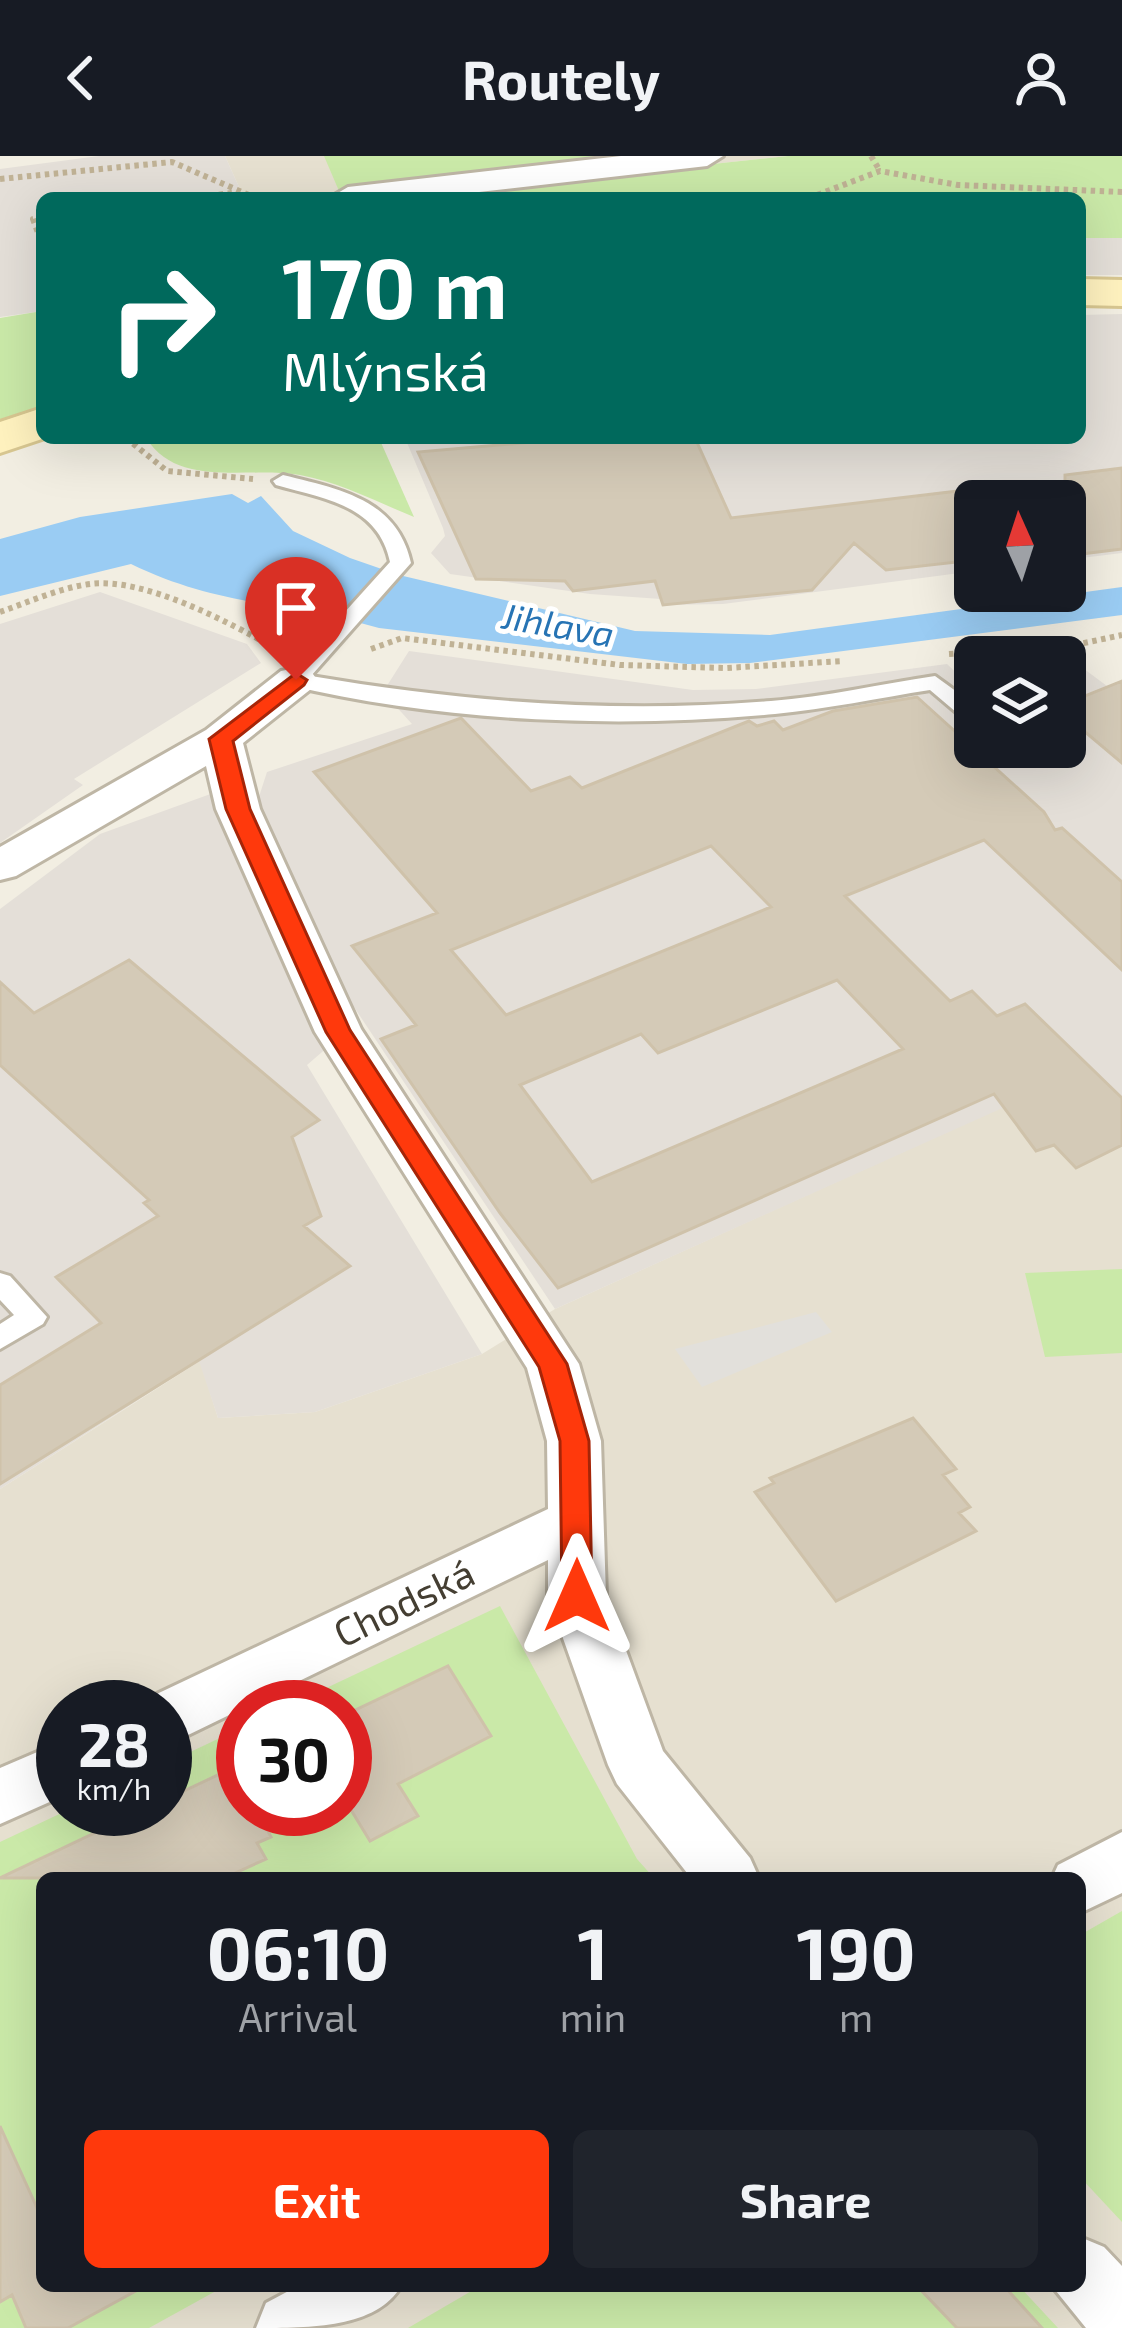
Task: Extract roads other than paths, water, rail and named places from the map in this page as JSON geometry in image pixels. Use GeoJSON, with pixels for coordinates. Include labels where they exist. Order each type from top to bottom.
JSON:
{"type":"FeatureCollection","features":[{"type":"Feature","properties":{"kind":"street"},"geometry":{"type":"LineString","coordinates":[[384,192],[707,156]]}},
{"type":"Feature","properties":{"kind":"street"},"geometry":{"type":"LineString","coordinates":[[1086,292],[1122,293]]}},
{"type":"Feature","properties":{"kind":"street"},"geometry":{"type":"LineString","coordinates":[[0,440],[36,425]]}},
{"type":"Feature","properties":{"kind":"street"},"geometry":{"type":"LineString","coordinates":[[0,866],[221,739],[306,669]]}},
{"type":"Feature","properties":{"kind":"street"},"geometry":{"type":"LineString","coordinates":[[221,739],[238,809],[338,1032],[552,1364],[574,1441],[577,1596],[638,1765],[723,1872]]}},
{"type":"Feature","properties":{"kind":"street","name":"Chodská"},"geometry":{"type":"LineString","coordinates":[[192,1705],[577,1520]]}},
{"type":"Feature","properties":{"kind":"street"},"geometry":{"type":"LineString","coordinates":[[0,1797],[36,1780]]}},
{"type":"Feature","properties":{"kind":"street"},"geometry":{"type":"LineString","coordinates":[[1086,1881],[1122,1860]]}},
{"type":"Feature","properties":{"kind":"street"},"geometry":{"type":"LineString","coordinates":[[1086,2277],[1122,2316]]}},
{"type":"Feature","properties":{"kind":"street"},"geometry":{"type":"LineString","coordinates":[[291,2328],[356,2292]]}},
{"type":"Feature","properties":{"kind":"lane"},"geometry":{"type":"LineString","coordinates":[[283,482],[373,511],[394,530],[401,563],[306,669],[381,696],[602,711],[772,707],[935,683],[954,699]]}},
{"type":"Feature","properties":{"kind":"lane"},"geometry":{"type":"LineString","coordinates":[[0,1283],[33,1317],[0,1338]]}},
{"type":"Feature","properties":{"kind":"water","name":"Jihlava"},"geometry":{"type":"Polygon","coordinates":[[[232,494],[248,503],[261,496],[293,531],[350,558],[399,575],[635,631],[770,635],[954,610],[1086,612],[1086,592],[1122,587],[1122,615],[750,663],[687,664],[379,628],[224,596],[131,564],[0,596],[0,539],[80,517],[232,494]]]}}]}
